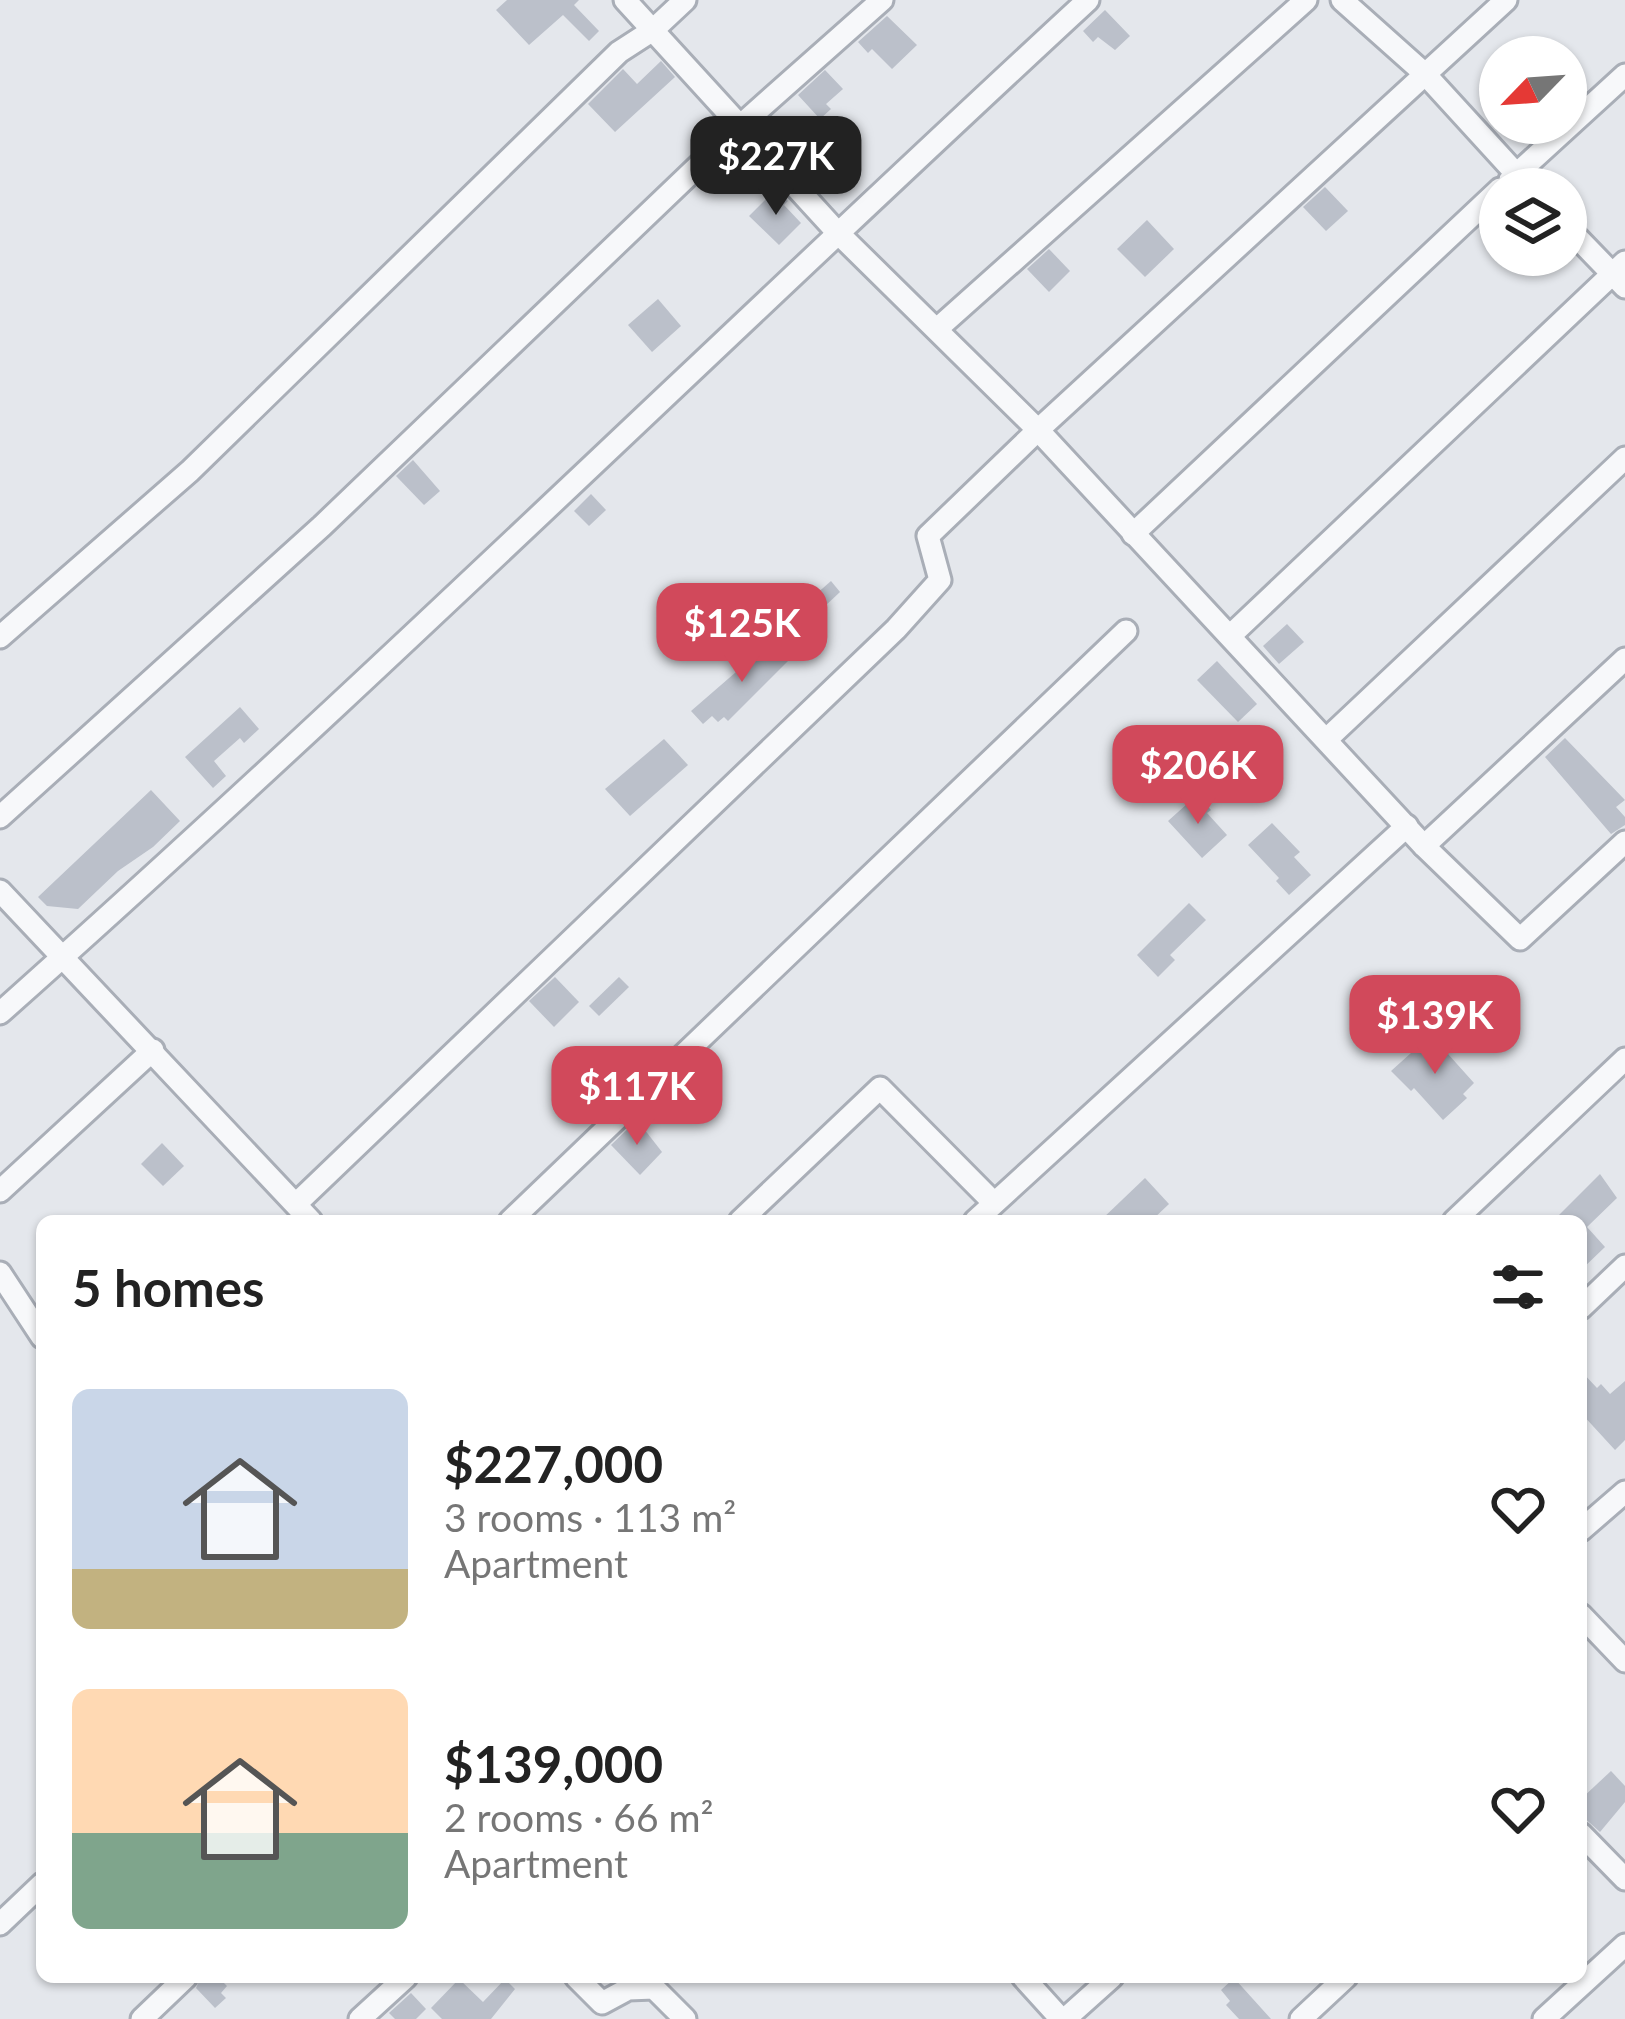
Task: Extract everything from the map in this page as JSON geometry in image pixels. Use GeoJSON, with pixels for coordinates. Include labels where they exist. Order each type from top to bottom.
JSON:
{"type":"FeatureCollection","features":[{"type":"Feature","properties":{"kind":"street"},"geometry":{"type":"LineString","coordinates":[[625,0],[837,232],[1038,430],[1424,846],[1520,939],[1625,842]]}},
{"type":"Feature","properties":{"kind":"street"},"geometry":{"type":"LineString","coordinates":[[0,637],[190,471],[619,52],[685,0]]}},
{"type":"Feature","properties":{"kind":"street"},"geometry":{"type":"LineString","coordinates":[[0,817],[322,526],[741,125],[882,0]]}},
{"type":"Feature","properties":{"kind":"street"},"geometry":{"type":"LineString","coordinates":[[0,1013],[435,614],[1088,0]]}},
{"type":"Feature","properties":{"kind":"street"},"geometry":{"type":"LineString","coordinates":[[937,329],[1306,0]]}},
{"type":"Feature","properties":{"kind":"street"},"geometry":{"type":"LineString","coordinates":[[1342,0],[1425,74],[1499,168]]}},
{"type":"Feature","properties":{"kind":"street"},"geometry":{"type":"LineString","coordinates":[[0,891],[304,1213],[896,629],[940,580],[928,536],[1506,0]]}},
{"type":"Feature","properties":{"kind":"street"},"geometry":{"type":"LineString","coordinates":[[1529,168],[1625,74]]}},
{"type":"Feature","properties":{"kind":"street"},"geometry":{"type":"LineString","coordinates":[[1133,534],[1479,215]]}},
{"type":"Feature","properties":{"kind":"street"},"geometry":{"type":"LineString","coordinates":[[1231,635],[1621,274],[1587,244]]}},
{"type":"Feature","properties":{"kind":"street"},"geometry":{"type":"LineString","coordinates":[[1328,738],[1625,458]]}},
{"type":"Feature","properties":{"kind":"street"},"geometry":{"type":"LineString","coordinates":[[515,1215],[1126,631]]}},
{"type":"Feature","properties":{"kind":"street"},"geometry":{"type":"LineString","coordinates":[[1424,846],[1625,659]]}},
{"type":"Feature","properties":{"kind":"street"},"geometry":{"type":"LineString","coordinates":[[981,1215],[1407,826]]}},
{"type":"Feature","properties":{"kind":"street"},"geometry":{"type":"LineString","coordinates":[[0,1191],[153,1050]]}},
{"type":"Feature","properties":{"kind":"street"},"geometry":{"type":"LineString","coordinates":[[1460,1215],[1625,1059]]}},
{"type":"Feature","properties":{"kind":"street"},"geometry":{"type":"LineString","coordinates":[[746,1215],[880,1088],[994,1203]]}},
{"type":"Feature","properties":{"kind":"street"},"geometry":{"type":"LineString","coordinates":[[1587,1302],[1625,1266]]}},
{"type":"Feature","properties":{"kind":"street"},"geometry":{"type":"LineString","coordinates":[[0,1273],[36,1328]]}},
{"type":"Feature","properties":{"kind":"street"},"geometry":{"type":"LineString","coordinates":[[1587,1525],[1625,1492]]}},
{"type":"Feature","properties":{"kind":"street"},"geometry":{"type":"LineString","coordinates":[[1587,1621],[1625,1661]]}},
{"type":"Feature","properties":{"kind":"street"},"geometry":{"type":"LineString","coordinates":[[1587,1840],[1625,1879]]}},
{"type":"Feature","properties":{"kind":"street"},"geometry":{"type":"LineString","coordinates":[[0,1924],[36,1890]]}},
{"type":"Feature","properties":{"kind":"street"},"geometry":{"type":"LineString","coordinates":[[1587,1980],[1625,1945]]}},
{"type":"Feature","properties":{"kind":"street"},"geometry":{"type":"LineString","coordinates":[[142,2019],[180,1983]]}},
{"type":"Feature","properties":{"kind":"street"},"geometry":{"type":"LineString","coordinates":[[360,2019],[399,1983]]}},
{"type":"Feature","properties":{"kind":"street"},"geometry":{"type":"LineString","coordinates":[[579,1983],[594,2011],[628,1989],[655,1983]]}},
{"type":"Feature","properties":{"kind":"street"},"geometry":{"type":"LineString","coordinates":[[661,1983],[685,2019]]}},
{"type":"Feature","properties":{"kind":"street"},"geometry":{"type":"LineString","coordinates":[[1029,1983],[1063,2019],[1105,1983]]}},
{"type":"Feature","properties":{"kind":"street"},"geometry":{"type":"LineString","coordinates":[[1300,2019],[1339,1983]]}},
{"type":"Feature","properties":{"kind":"street"},"geometry":{"type":"LineString","coordinates":[[1544,2019],[1583,1983]]}},
{"type":"Feature","properties":{"kind":"building"},"geometry":{"type":"Polygon","coordinates":[[[507,0],[579,0],[574,5],[599,31],[589,41],[563,15],[529,45],[496,10],[507,0]]]}},
{"type":"Feature","properties":{"kind":"building"},"geometry":{"type":"Polygon","coordinates":[[[1105,10],[1130,36],[1115,50],[1098,37],[1093,42],[1083,31],[1105,10]]]}},
{"type":"Feature","properties":{"kind":"building"},"geometry":{"type":"Polygon","coordinates":[[[887,16],[917,45],[892,69],[858,42],[887,16]]]}},
{"type":"Feature","properties":{"kind":"building"},"geometry":{"type":"Polygon","coordinates":[[[661,61],[675,77],[615,132],[588,104],[623,69],[637,84],[661,61]]]}},
{"type":"Feature","properties":{"kind":"building"},"geometry":{"type":"Polygon","coordinates":[[[825,70],[843,89],[826,104],[831,109],[820,119],[798,95],[825,70]]]}},
{"type":"Feature","properties":{"kind":"building"},"geometry":{"type":"Polygon","coordinates":[[[1325,187],[1348,211],[1326,231],[1303,207],[1325,187]]]}},
{"type":"Feature","properties":{"kind":"building"},"geometry":{"type":"Polygon","coordinates":[[[776,189],[801,223],[779,245],[749,216],[776,189]]]}},
{"type":"Feature","properties":{"kind":"building"},"geometry":{"type":"Polygon","coordinates":[[[1147,220],[1174,249],[1145,277],[1117,249],[1147,220]]]}},
{"type":"Feature","properties":{"kind":"building"},"geometry":{"type":"Polygon","coordinates":[[[1049,249],[1070,271],[1049,292],[1027,269],[1049,249]]]}},
{"type":"Feature","properties":{"kind":"building"},"geometry":{"type":"Polygon","coordinates":[[[658,299],[681,326],[652,352],[628,325],[658,299]]]}},
{"type":"Feature","properties":{"kind":"building"},"geometry":{"type":"Polygon","coordinates":[[[413,460],[440,491],[424,505],[396,476],[413,460]]]}},
{"type":"Feature","properties":{"kind":"building"},"geometry":{"type":"Polygon","coordinates":[[[591,494],[606,510],[589,526],[574,511],[591,494]]]}},
{"type":"Feature","properties":{"kind":"building"},"geometry":{"type":"Polygon","coordinates":[[[831,581],[840,592],[808,622],[798,610],[831,581]]]}},
{"type":"Feature","properties":{"kind":"building"},"geometry":{"type":"Polygon","coordinates":[[[1287,624],[1304,642],[1279,664],[1263,646],[1287,624]]]}},
{"type":"Feature","properties":{"kind":"building"},"geometry":{"type":"Polygon","coordinates":[[[773,640],[790,659],[728,721],[724,717],[718,722],[712,716],[703,724],[691,711],[773,640]]]}},
{"type":"Feature","properties":{"kind":"building"},"geometry":{"type":"Polygon","coordinates":[[[1217,661],[1257,704],[1238,722],[1197,680],[1217,661]]]}},
{"type":"Feature","properties":{"kind":"building"},"geometry":{"type":"Polygon","coordinates":[[[240,707],[259,729],[244,743],[240,738],[214,761],[226,776],[213,788],[185,757],[240,707]]]}},
{"type":"Feature","properties":{"kind":"building"},"geometry":{"type":"Polygon","coordinates":[[[1565,738],[1625,800],[1616,807],[1625,825],[1611,834],[1545,757],[1565,738]]]}},
{"type":"Feature","properties":{"kind":"building"},"geometry":{"type":"Polygon","coordinates":[[[664,739],[688,765],[630,816],[605,789],[664,739]]]}},
{"type":"Feature","properties":{"kind":"building"},"geometry":{"type":"Polygon","coordinates":[[[151,790],[180,821],[78,909],[47,906],[38,897],[151,790]]]}},
{"type":"Feature","properties":{"kind":"building"},"geometry":{"type":"Polygon","coordinates":[[[1197,795],[1227,835],[1202,858],[1168,821],[1197,795]]]}},
{"type":"Feature","properties":{"kind":"building"},"geometry":{"type":"Polygon","coordinates":[[[1272,823],[1300,852],[1294,857],[1311,875],[1289,895],[1248,845],[1272,823]]]}},
{"type":"Feature","properties":{"kind":"building"},"geometry":{"type":"Polygon","coordinates":[[[1189,903],[1206,920],[1170,955],[1175,960],[1158,977],[1137,955],[1189,903]]]}},
{"type":"Feature","properties":{"kind":"building"},"geometry":{"type":"Polygon","coordinates":[[[555,977],[579,1002],[554,1027],[529,1001],[555,977]]]}},
{"type":"Feature","properties":{"kind":"building"},"geometry":{"type":"Polygon","coordinates":[[[619,977],[629,987],[599,1016],[589,1006],[619,977]]]}},
{"type":"Feature","properties":{"kind":"building"},"geometry":{"type":"Polygon","coordinates":[[[1431,1035],[1474,1083],[1463,1094],[1467,1098],[1443,1120],[1391,1071],[1431,1035]]]}},
{"type":"Feature","properties":{"kind":"building"},"geometry":{"type":"Polygon","coordinates":[[[637,1120],[662,1152],[640,1175],[611,1145],[637,1120]]]}},
{"type":"Feature","properties":{"kind":"building"},"geometry":{"type":"Polygon","coordinates":[[[162,1143],[184,1166],[163,1186],[141,1164],[162,1143]]]}},
{"type":"Feature","properties":{"kind":"building"},"geometry":{"type":"Polygon","coordinates":[[[1600,1174],[1617,1198],[1587,1227],[1587,1215],[1559,1215],[1600,1174]]]}},
{"type":"Feature","properties":{"kind":"building"},"geometry":{"type":"Polygon","coordinates":[[[1145,1178],[1169,1204],[1157,1215],[1106,1215],[1145,1178]]]}},
{"type":"Feature","properties":{"kind":"building"},"geometry":{"type":"Polygon","coordinates":[[[1587,1227],[1605,1247],[1587,1264],[1587,1227]]]}},
{"type":"Feature","properties":{"kind":"building"},"geometry":{"type":"Polygon","coordinates":[[[1587,1377],[1610,1394],[1625,1381],[1625,1440],[1615,1450],[1587,1420],[1587,1377]]]}},
{"type":"Feature","properties":{"kind":"building"},"geometry":{"type":"Polygon","coordinates":[[[1611,1771],[1625,1786],[1625,1802],[1600,1832],[1587,1820],[1587,1793],[1611,1771]]]}},
{"type":"Feature","properties":{"kind":"building"},"geometry":{"type":"Polygon","coordinates":[[[198,1983],[224,1983],[227,1986],[221,1993],[226,1998],[215,2008],[196,1988],[198,1983]]]}},
{"type":"Feature","properties":{"kind":"building"},"geometry":{"type":"Polygon","coordinates":[[[455,1983],[463,1983],[483,2002],[501,1983],[515,1989],[491,2019],[442,2019],[431,2008],[455,1983]]]}},
{"type":"Feature","properties":{"kind":"building"},"geometry":{"type":"Polygon","coordinates":[[[1229,1983],[1239,1983],[1271,2019],[1239,2019],[1226,2005],[1230,2001],[1221,1990],[1229,1983]]]}},
{"type":"Feature","properties":{"kind":"building"},"geometry":{"type":"Polygon","coordinates":[[[411,1993],[426,2009],[416,2019],[395,2019],[389,2013],[411,1993]]]}}]}
